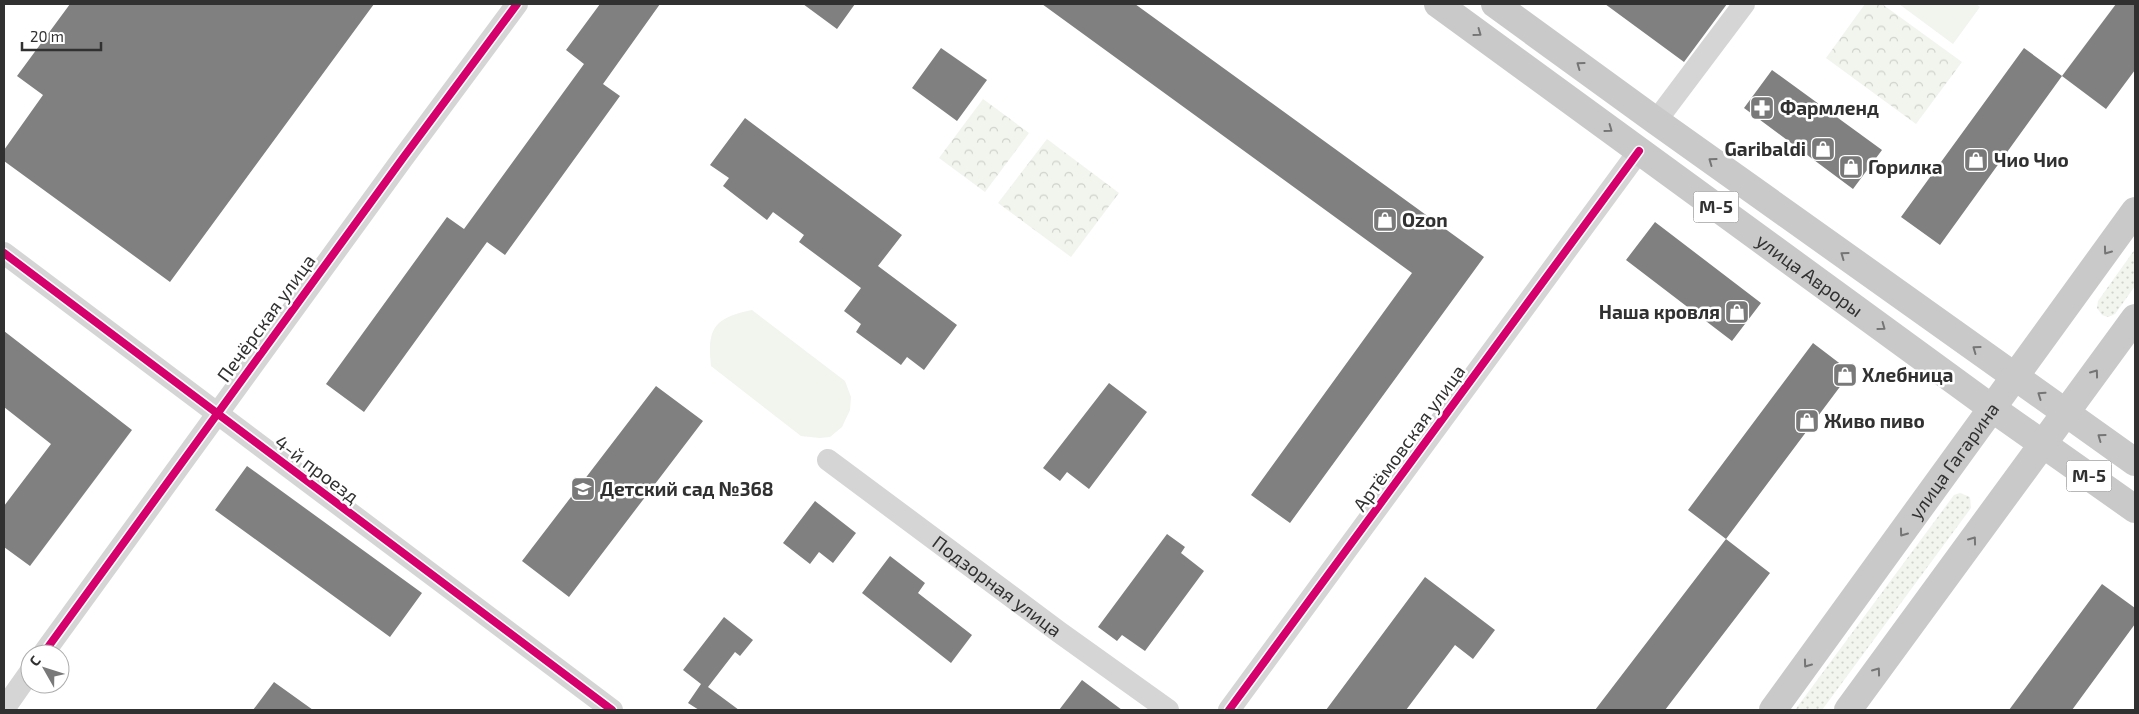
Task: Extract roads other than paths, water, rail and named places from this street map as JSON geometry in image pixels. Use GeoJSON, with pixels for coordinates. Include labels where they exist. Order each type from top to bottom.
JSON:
{"type":"FeatureCollection","features":[{"type":"Feature","properties":{"kind":"main road","name":"улица Авроры"},"geometry":{"type":"LineString","coordinates":[[1438,4],[1993,409],[2135,509]]}},
{"type":"Feature","properties":{"kind":"main road","name":"улица Авроры"},"geometry":{"type":"LineString","coordinates":[[1495,4],[2135,462]]}},
{"type":"Feature","properties":{"kind":"main road","name":"улица Гагарина"},"geometry":{"type":"LineString","coordinates":[[1773,710],[2016,378],[2135,211]]}},
{"type":"Feature","properties":{"kind":"main road"},"geometry":{"type":"LineString","coordinates":[[1848,710],[2135,318]]}},
{"type":"Feature","properties":{"kind":"street","name":"Печёрская улица"},"geometry":{"type":"LineString","coordinates":[[50,644],[216,414],[517,4]]}},
{"type":"Feature","properties":{"kind":"street"},"geometry":{"type":"LineString","coordinates":[[1656,121],[1744,4]]}},
{"type":"Feature","properties":{"kind":"street","name":"Артёмовская улица"},"geometry":{"type":"LineString","coordinates":[[1229,710],[1639,151]]}},
{"type":"Feature","properties":{"kind":"street","name":"4-й проезд"},"geometry":{"type":"LineString","coordinates":[[4,253],[612,710]]}},
{"type":"Feature","properties":{"kind":"street","name":"Подзорная улица"},"geometry":{"type":"LineString","coordinates":[[828,460],[1059,632],[1168,710]]}},
{"type":"Feature","properties":{"kind":"street"},"geometry":{"type":"LineString","coordinates":[[4,709],[20,686]]}},
{"type":"Feature","properties":{"kind":"place","name":"Фармленд"},"geometry":{"type":"Point","coordinates":[1762,108]}},
{"type":"Feature","properties":{"kind":"place","name":"Garibaldi"},"geometry":{"type":"Point","coordinates":[1823,149]}},
{"type":"Feature","properties":{"kind":"place","name":"Чио Чио"},"geometry":{"type":"Point","coordinates":[1976,160]}},
{"type":"Feature","properties":{"kind":"place","name":"Горилка"},"geometry":{"type":"Point","coordinates":[1851,167]}},
{"type":"Feature","properties":{"kind":"place","name":"Ozon"},"geometry":{"type":"Point","coordinates":[1385,220]}},
{"type":"Feature","properties":{"kind":"place","name":"Наша кровля"},"geometry":{"type":"Point","coordinates":[1737,312]}},
{"type":"Feature","properties":{"kind":"place","name":"Хлебница"},"geometry":{"type":"Point","coordinates":[1845,375]}},
{"type":"Feature","properties":{"kind":"place","name":"Живо пиво"},"geometry":{"type":"Point","coordinates":[1807,421]}},
{"type":"Feature","properties":{"kind":"place","name":"Детский сад №368"},"geometry":{"type":"Point","coordinates":[583,489]}}]}
